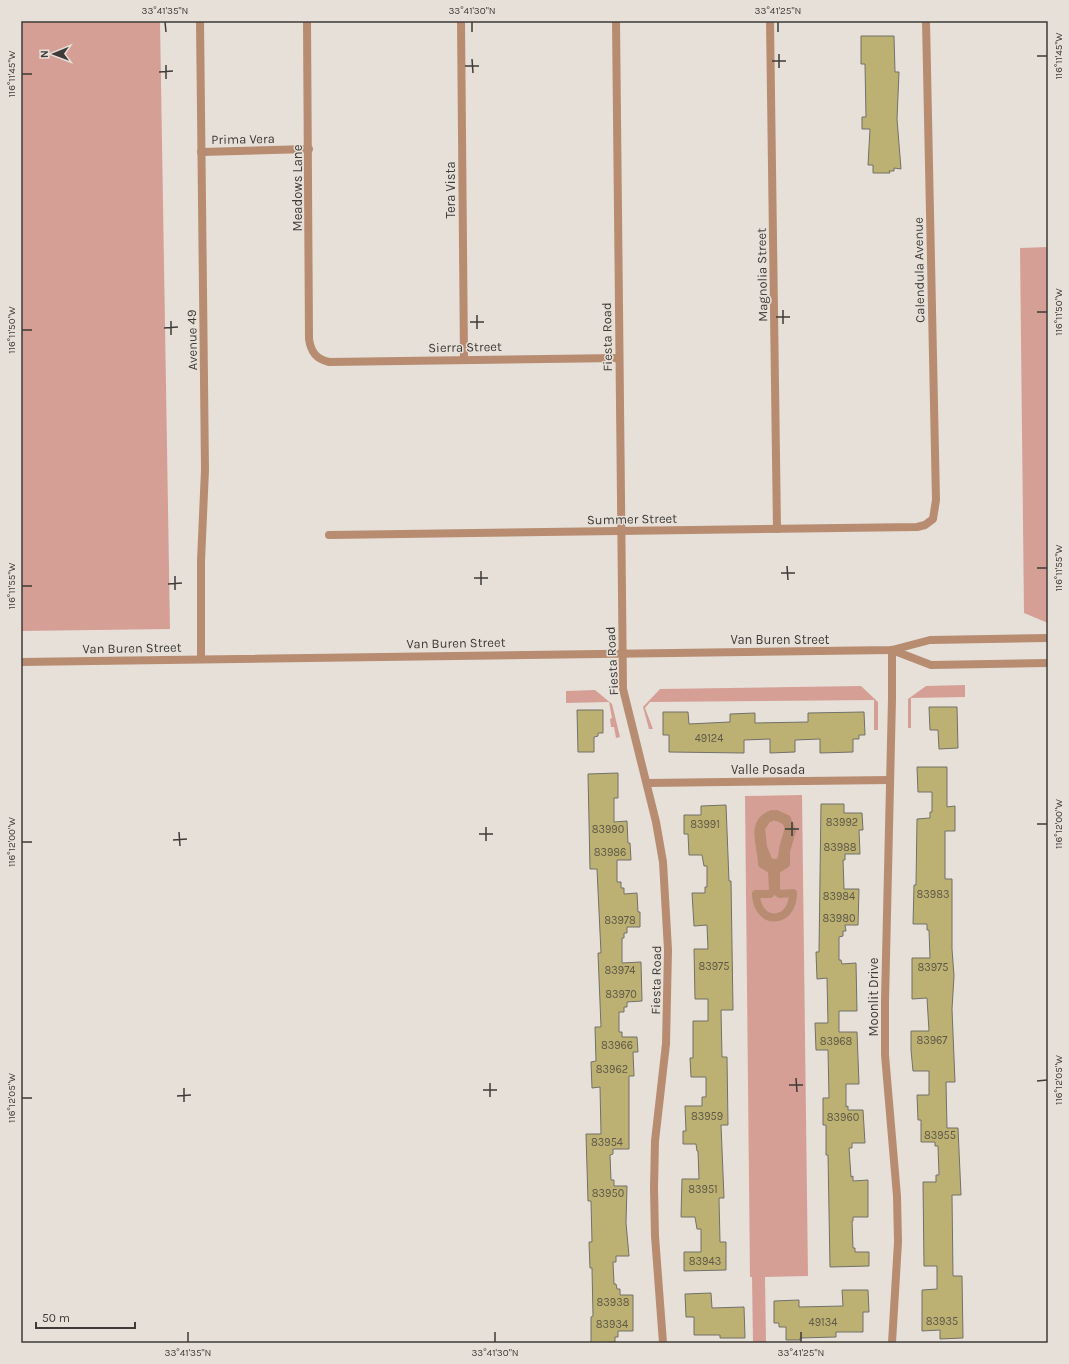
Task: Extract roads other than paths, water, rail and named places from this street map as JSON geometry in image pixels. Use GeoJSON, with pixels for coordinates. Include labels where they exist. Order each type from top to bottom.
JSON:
{"type":"FeatureCollection","features":[{"type":"Feature","properties":{"kind":"street","name":"Avenue 49"},"geometry":{"type":"LineString","coordinates":[[200,21],[206,470],[201,561],[201,659]]}},
{"type":"Feature","properties":{"kind":"street","name":"Meadows Lane"},"geometry":{"type":"LineString","coordinates":[[307,21],[309,338],[310,347],[314,354]]}},
{"type":"Feature","properties":{"kind":"street","name":"Tera Vista"},"geometry":{"type":"LineString","coordinates":[[461,21],[464,359]]}},
{"type":"Feature","properties":{"kind":"street","name":"Fiesta Road"},"geometry":{"type":"LineString","coordinates":[[616,21],[623,689],[647,783],[663,862],[668,950],[666,1044],[655,1141],[654,1188],[655,1236],[663,1343]]}},
{"type":"Feature","properties":{"kind":"street","name":"Magnolia Street"},"geometry":{"type":"LineString","coordinates":[[770,21],[777,529]]}},
{"type":"Feature","properties":{"kind":"street","name":"Calendula Avenue"},"geometry":{"type":"LineString","coordinates":[[926,21],[936,500],[933,519]]}},
{"type":"Feature","properties":{"kind":"street","name":"Prima Vera"},"geometry":{"type":"LineString","coordinates":[[202,152],[309,149]]}},
{"type":"Feature","properties":{"kind":"street","name":"Sierra Street"},"geometry":{"type":"LineString","coordinates":[[314,354],[321,360],[329,362],[619,358]]}},
{"type":"Feature","properties":{"kind":"street","name":"Summer Street"},"geometry":{"type":"LineString","coordinates":[[330,535],[917,527],[925,525],[933,519]]}},
{"type":"Feature","properties":{"kind":"street","name":"Van Buren Street"},"geometry":{"type":"LineString","coordinates":[[21,662],[622,652],[892,650],[930,640],[1048,638]]}},
{"type":"Feature","properties":{"kind":"street","name":"Van Buren Street"},"geometry":{"type":"LineString","coordinates":[[892,650],[931,665],[1048,663]]}},
{"type":"Feature","properties":{"kind":"street","name":"Moonlit Drive"},"geometry":{"type":"LineString","coordinates":[[892,650],[884,1001],[885,1055],[897,1196],[898,1242],[892,1343]]}},
{"type":"Feature","properties":{"kind":"street","name":"Valle Posada"},"geometry":{"type":"LineString","coordinates":[[647,783],[890,780]]}},
{"type":"Feature","properties":{"kind":"street"},"geometry":{"type":"LineString","coordinates":[[772,814],[772,817],[767,819],[761,828],[766,858],[768,862],[774,863],[780,861],[783,857],[783,852],[789,830],[788,825],[776,817],[776,814],[787,819],[792,831],[786,851],[786,864],[784,867],[776,870],[776,891],[780,894],[793,893],[793,902],[790,909],[783,916],[774,918],[759,910],[756,902],[756,894],[770,894],[773,891],[772,870],[762,864],[758,832],[760,822],[772,814]]}}]}
